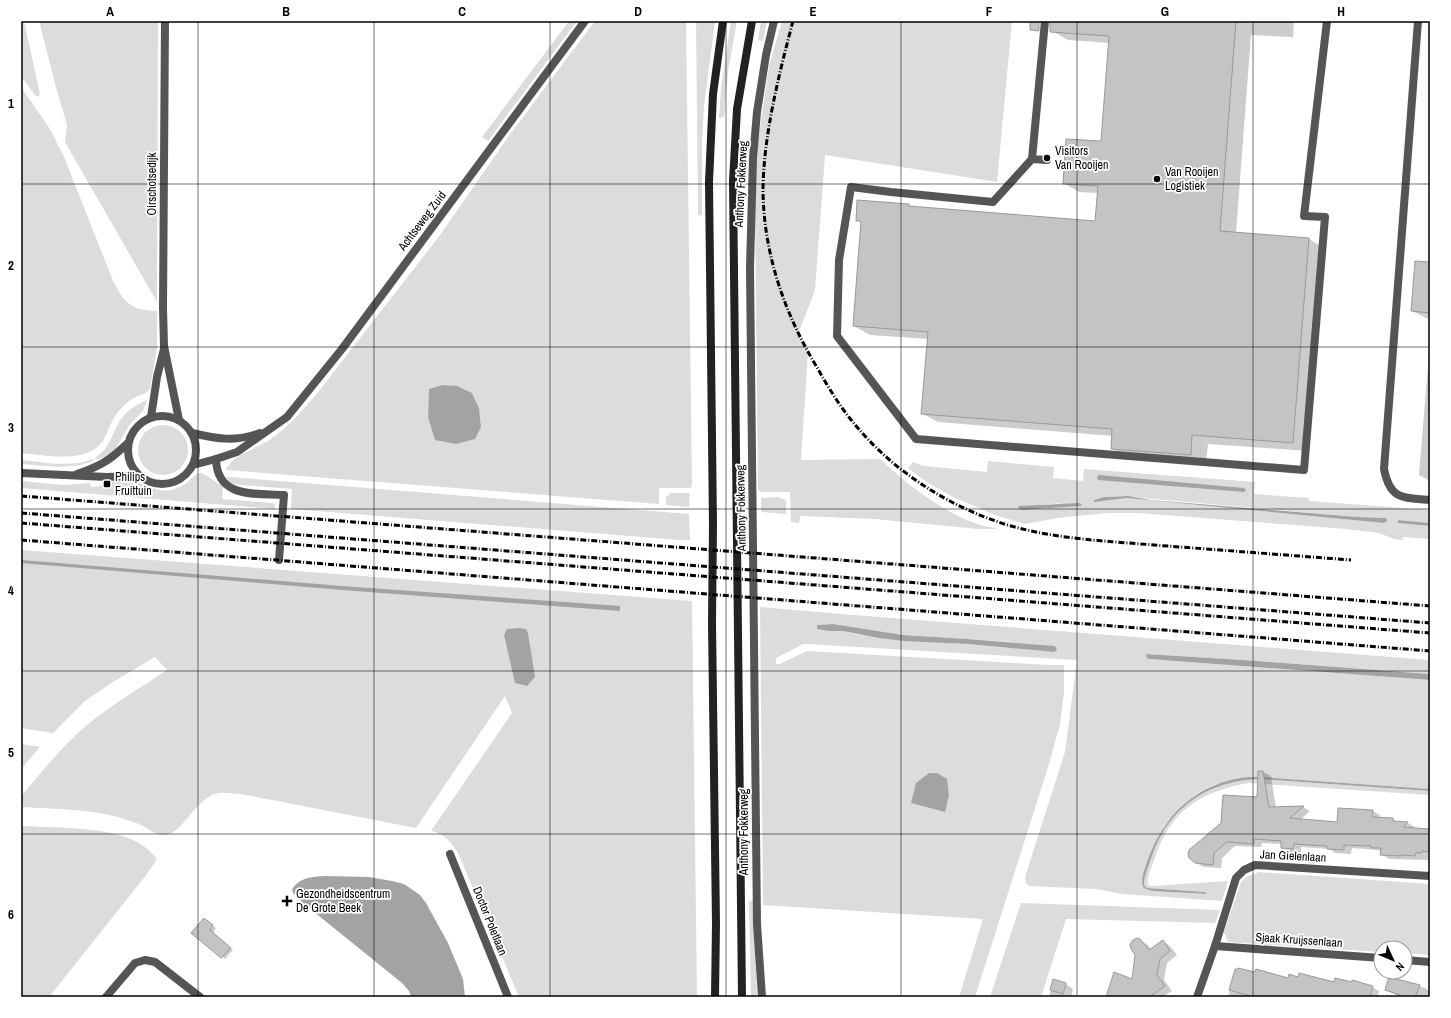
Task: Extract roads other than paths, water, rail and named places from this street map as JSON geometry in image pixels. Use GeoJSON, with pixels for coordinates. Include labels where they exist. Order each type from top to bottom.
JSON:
{"type":"FeatureCollection","features":[{"type":"Feature","properties":{"kind":"main road"},"geometry":{"type":"LineString","coordinates":[[715,997],[716,923],[709,182],[714,82],[723,21]]}},
{"type":"Feature","properties":{"kind":"main road","name":"Anthony Fokkerweg"},"geometry":{"type":"LineString","coordinates":[[742,997],[733,181],[737,109],[752,21]]}},
{"type":"Feature","properties":{"kind":"street","name":"Oirschotsedijk"},"geometry":{"type":"LineString","coordinates":[[165,21],[164,346],[180,420]]}},
{"type":"Feature","properties":{"kind":"street","name":"Achtseweg Zuid"},"geometry":{"type":"LineString","coordinates":[[193,465],[216,460],[237,452],[287,417],[308,393],[401,270],[585,21]]}},
{"type":"Feature","properties":{"kind":"street","name":"Anthony Fokkerweg"},"geometry":{"type":"LineString","coordinates":[[762,997],[757,924],[756,701],[750,268],[753,158],[757,112],[764,63],[774,21]]}},
{"type":"Feature","properties":{"kind":"street"},"geometry":{"type":"LineString","coordinates":[[1045,21],[1032,159],[994,202],[851,187],[839,260],[837,336],[916,439],[1304,470],[1325,217],[1304,216],[1327,21]]}},
{"type":"Feature","properties":{"kind":"street"},"geometry":{"type":"LineString","coordinates":[[1418,21],[1384,469],[1387,483],[1393,492],[1409,498],[1430,500]]}},
{"type":"Feature","properties":{"kind":"street"},"geometry":{"type":"LineString","coordinates":[[1032,159],[1047,160]]}},
{"type":"Feature","properties":{"kind":"street","name":"Oirschotsedijk"},"geometry":{"type":"LineString","coordinates":[[150,418],[164,346]]}},
{"type":"Feature","properties":{"kind":"street"},"geometry":{"type":"LineString","coordinates":[[21,473],[107,477],[132,476],[160,485],[170,484],[183,477],[193,465],[196,455],[196,444],[192,433],[180,420],[165,416],[150,418],[140,423],[132,432],[128,442],[127,452],[129,462],[141,478]]}},
{"type":"Feature","properties":{"kind":"street","name":"Achtseweg Zuid"},"geometry":{"type":"LineString","coordinates":[[192,433],[217,439],[240,438],[271,429]]}},
{"type":"Feature","properties":{"kind":"street"},"geometry":{"type":"LineString","coordinates":[[71,476],[96,467],[113,457],[128,442]]}},
{"type":"Feature","properties":{"kind":"street"},"geometry":{"type":"LineString","coordinates":[[216,460],[219,476],[222,482],[230,489],[242,492],[284,495],[279,560]]}},
{"type":"Feature","properties":{"kind":"street","name":"Doctor Poletlaan"},"geometry":{"type":"LineString","coordinates":[[450,854],[508,997]]}},
{"type":"Feature","properties":{"kind":"street","name":"Jan Gielenlaan"},"geometry":{"type":"LineString","coordinates":[[1197,997],[1236,878],[1244,870],[1255,865],[1430,876]]}},
{"type":"Feature","properties":{"kind":"street","name":"Sjaak Kruijssenlaan"},"geometry":{"type":"LineString","coordinates":[[1214,946],[1373,957]]}},
{"type":"Feature","properties":{"kind":"street"},"geometry":{"type":"LineString","coordinates":[[106,997],[135,963],[145,960],[155,962],[200,997]]}},
{"type":"Feature","properties":{"kind":"street"},"geometry":{"type":"LineString","coordinates":[[1413,961],[1430,962]]}},
{"type":"Feature","properties":{"kind":"railway"},"geometry":{"type":"LineString","coordinates":[[793,21],[782,62],[766,150],[763,192],[767,239],[778,284],[786,306],[806,348],[838,402],[852,421],[885,456],[924,486],[944,498],[988,518],[1028,530],[1064,537],[1100,541],[1351,560]]}},
{"type":"Feature","properties":{"kind":"railway"},"geometry":{"type":"LineString","coordinates":[[21,496],[1430,606]]}},
{"type":"Feature","properties":{"kind":"railway"},"geometry":{"type":"LineString","coordinates":[[21,513],[1430,623]]}},
{"type":"Feature","properties":{"kind":"railway"},"geometry":{"type":"LineString","coordinates":[[21,523],[1430,633]]}},
{"type":"Feature","properties":{"kind":"railway"},"geometry":{"type":"LineString","coordinates":[[21,540],[1430,651]]}},
{"type":"Feature","properties":{"kind":"place","name":"Visitors Van Rooijen"},"geometry":{"type":"Point","coordinates":[1047,158]}},
{"type":"Feature","properties":{"kind":"place","name":"Van Rooijen Logistiek"},"geometry":{"type":"Point","coordinates":[1157,179]}},
{"type":"Feature","properties":{"kind":"place","name":"Philips Fruittuin"},"geometry":{"type":"Point","coordinates":[107,484]}},
{"type":"Feature","properties":{"kind":"place","name":"Gezondheidscentrum De Grote Beek"},"geometry":{"type":"Point","coordinates":[287,901]}}]}
